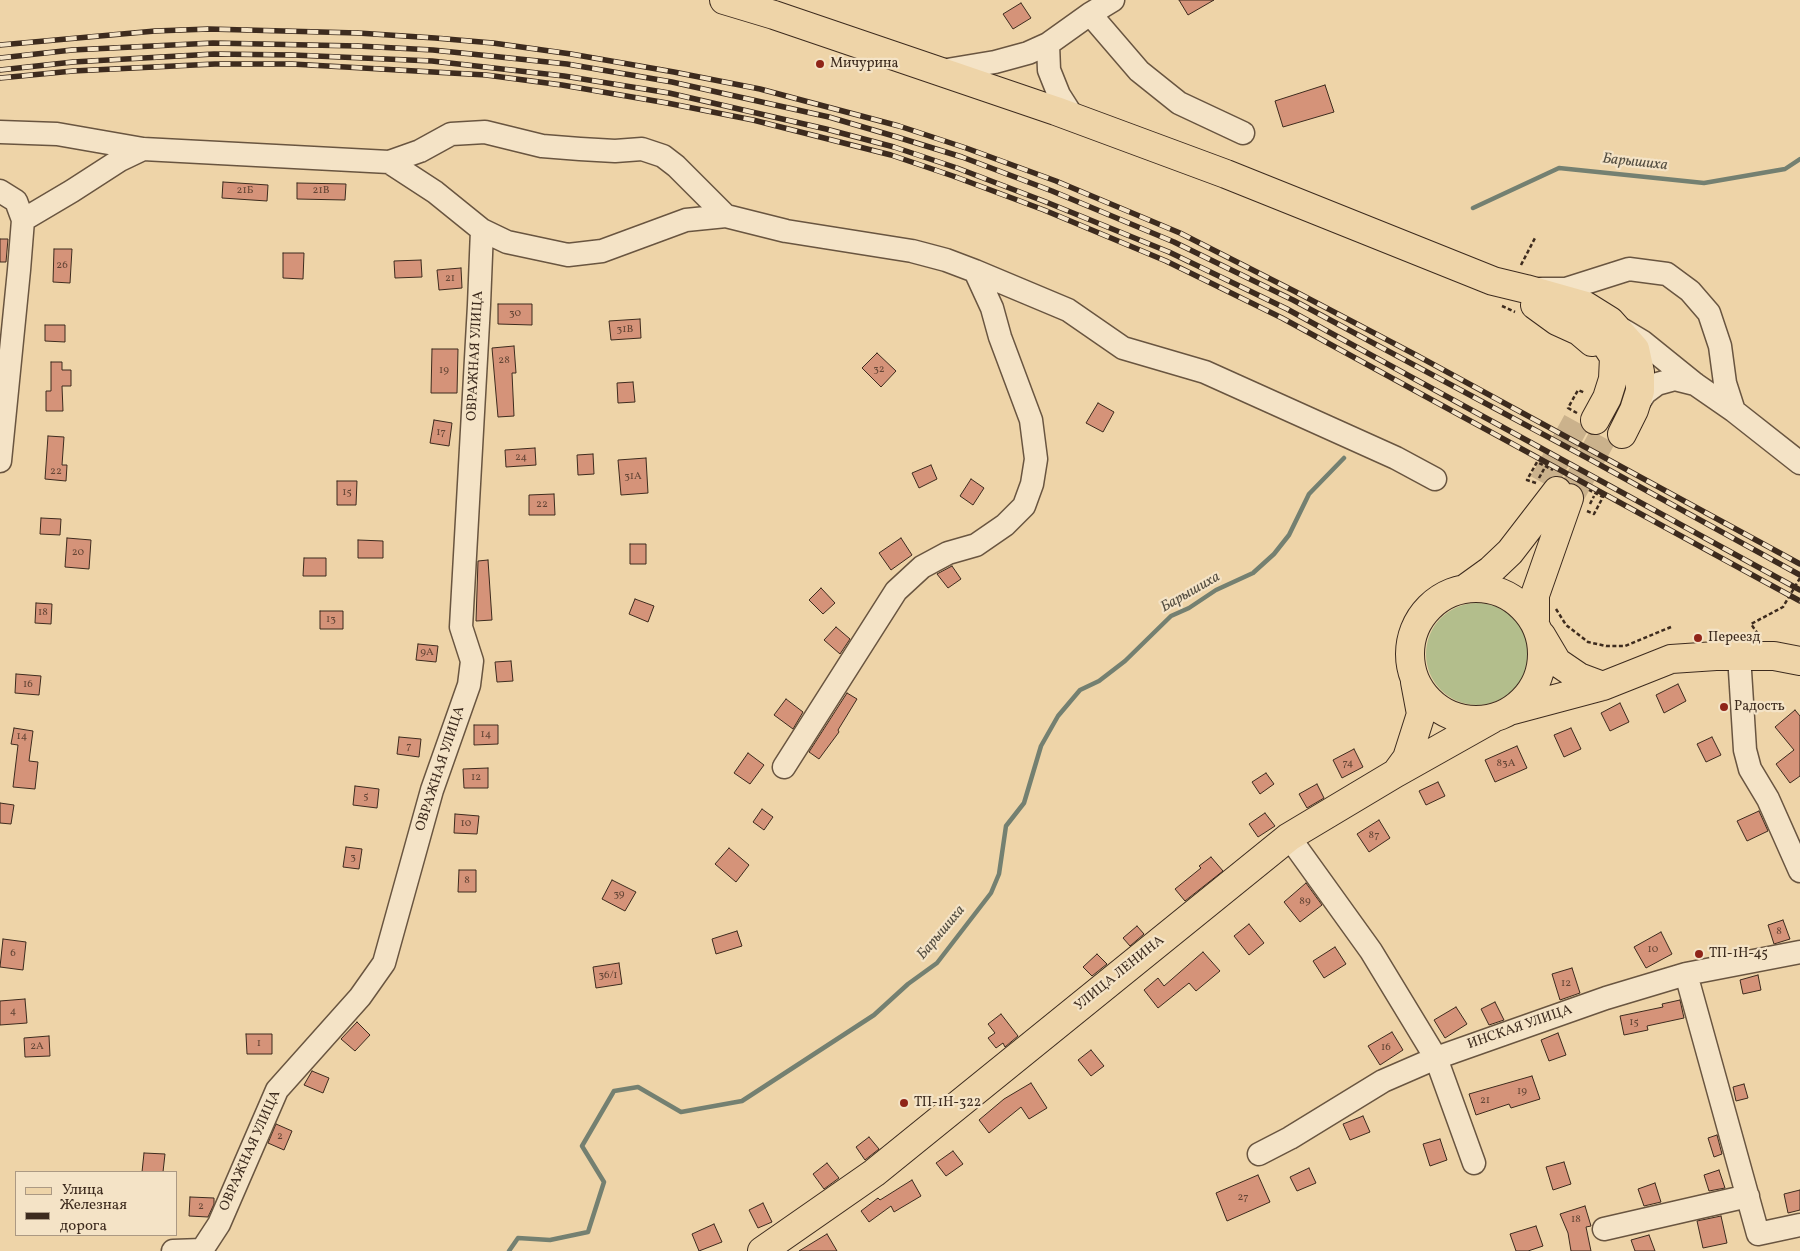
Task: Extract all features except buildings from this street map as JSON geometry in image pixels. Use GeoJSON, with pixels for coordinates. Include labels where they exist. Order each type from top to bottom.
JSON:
{"type":"FeatureCollection","features":[{"type":"Feature","properties":{"kind":"main road"},"geometry":{"type":"LineString","coordinates":[[724,0],[941,71],[1072,117],[1226,174],[1521,288],[1582,314],[1610,335],[1623,358],[1626,386],[1620,408],[1594,416],[1634,410],[1640,391],[1640,372],[1635,350],[1610,321],[1586,306],[1521,288]]}},
{"type":"Feature","properties":{"kind":"main road"},"geometry":{"type":"LineString","coordinates":[[1466,588],[1510,552],[1564,491],[1545,569],[1536,595],[1557,662],[1579,677],[1603,686]]}},
{"type":"Feature","properties":{"kind":"main road"},"geometry":{"type":"LineString","coordinates":[[1396,773],[1407,758],[1421,714],[1410,658],[1412,635],[1421,616],[1436,601],[1454,591],[1466,588],[1501,592],[1542,618]]}},
{"type":"Feature","properties":{"kind":"main road"},"geometry":{"type":"LineString","coordinates":[[1415,681],[1428,700],[1447,714],[1469,721],[1502,715],[1530,694],[1541,674],[1544,653],[1542,618]]}},
{"type":"Feature","properties":{"kind":"main road","name":"УЛИЦА ЛЕНИНА"},"geometry":{"type":"LineString","coordinates":[[762,1251],[874,1173],[1289,838],[1396,773],[1502,715],[1603,686],[1670,659],[1728,655],[1774,656],[1800,661]]}},
{"type":"Feature","properties":{"kind":"street"},"geometry":{"type":"LineString","coordinates":[[941,71],[995,62],[1028,53],[1048,44],[1112,0]]}},
{"type":"Feature","properties":{"kind":"street"},"geometry":{"type":"LineString","coordinates":[[1090,14],[1139,71],[1179,103],[1243,133]]}},
{"type":"Feature","properties":{"kind":"street"},"geometry":{"type":"LineString","coordinates":[[1048,44],[1049,70],[1059,95],[1072,117]]}},
{"type":"Feature","properties":{"kind":"street"},"geometry":{"type":"LineString","coordinates":[[0,132],[57,134],[143,149],[389,162],[420,152],[451,134],[485,132],[542,146],[615,151],[642,149],[663,156],[676,166],[726,216]]}},
{"type":"Feature","properties":{"kind":"street"},"geometry":{"type":"LineString","coordinates":[[23,220],[120,160],[143,149]]}},
{"type":"Feature","properties":{"kind":"street"},"geometry":{"type":"LineString","coordinates":[[389,162],[435,192],[482,230],[507,242],[568,255],[602,251],[686,220],[726,216],[786,231],[912,251],[946,260],[1068,310],[1124,348],[1205,372],[1396,458],[1435,478]]}},
{"type":"Feature","properties":{"kind":"street"},"geometry":{"type":"LineString","coordinates":[[0,191],[16,201],[23,220],[20,270],[0,461]]}},
{"type":"Feature","properties":{"kind":"street","name":"ОВРАЖНАЯ УЛИЦА"},"geometry":{"type":"LineString","coordinates":[[202,1251],[219,1224],[277,1090],[360,998],[384,963],[432,790],[469,685],[472,661],[461,627],[482,230]]}},
{"type":"Feature","properties":{"kind":"street"},"geometry":{"type":"LineString","coordinates":[[1521,288],[1566,289],[1629,269],[1667,274],[1690,291],[1709,313],[1720,346],[1726,383],[1734,411]]}},
{"type":"Feature","properties":{"kind":"street"},"geometry":{"type":"LineString","coordinates":[[784,767],[896,591],[922,566],[948,553],[976,545],[1005,525],[1024,506],[1032,484],[1036,459],[1031,420],[1000,337],[992,308],[975,271]]}},
{"type":"Feature","properties":{"kind":"street"},"geometry":{"type":"LineString","coordinates":[[1610,321],[1643,342],[1694,384],[1734,411],[1800,463]]}},
{"type":"Feature","properties":{"kind":"street"},"geometry":{"type":"LineString","coordinates":[[1634,410],[1645,393],[1657,384],[1675,379],[1694,384]]}},
{"type":"Feature","properties":{"kind":"street"},"geometry":{"type":"LineString","coordinates":[[1728,655],[1744,750],[1750,768],[1768,799],[1800,871]]}},
{"type":"Feature","properties":{"kind":"street"},"geometry":{"type":"LineString","coordinates":[[1289,838],[1371,951],[1436,1058],[1474,1163]]}},
{"type":"Feature","properties":{"kind":"street","name":"ИНСКАЯ УЛИЦА"},"geometry":{"type":"LineString","coordinates":[[1259,1154],[1290,1138],[1383,1081],[1436,1058],[1606,998],[1686,974],[1800,952]]}},
{"type":"Feature","properties":{"kind":"street"},"geometry":{"type":"LineString","coordinates":[[1686,974],[1758,1234],[1800,1225]]}},
{"type":"Feature","properties":{"kind":"street"},"geometry":{"type":"LineString","coordinates":[[1604,1229],[1748,1196]]}},
{"type":"Feature","properties":{"kind":"street"},"geometry":{"type":"LineString","coordinates":[[173,1251],[202,1251]]}},
{"type":"Feature","properties":{"kind":"path"},"geometry":{"type":"LineString","coordinates":[[1521,288],[1535,238]]}},
{"type":"Feature","properties":{"kind":"path"},"geometry":{"type":"LineString","coordinates":[[1774,656],[1751,624],[1783,607],[1800,578]]}},
{"type":"Feature","properties":{"kind":"path"},"geometry":{"type":"LineString","coordinates":[[1542,618],[1566,625],[1588,642],[1606,646],[1625,646],[1671,627]]}},
{"type":"Feature","properties":{"kind":"green space"},"geometry":{"type":"Polygon","coordinates":[[[1477,603],[1497,607],[1513,618],[1524,634],[1528,654],[1524,674],[1513,690],[1497,701],[1477,705],[1457,701],[1441,690],[1430,674],[1426,654],[1430,634],[1441,618],[1457,607],[1477,603]]]}},
{"type":"Feature","properties":{"kind":"waterway","name":"Барышиха"},"geometry":{"type":"LineString","coordinates":[[1473,208],[1559,168],[1704,183],[1785,169],[1800,159]]}},
{"type":"Feature","properties":{"kind":"waterway","name":"Барышиха"},"geometry":{"type":"LineString","coordinates":[[509,1251],[518,1238],[550,1240],[588,1232],[604,1182],[582,1146],[614,1091],[638,1087],[681,1112],[742,1101],[874,1015],[908,984],[937,963],[991,893],[999,874],[1006,826],[1024,803],[1041,746],[1058,716],[1080,690],[1099,681],[1125,661],[1171,616],[1189,608],[1216,590],[1253,573],[1274,554],[1289,535],[1309,494],[1344,458]]}},
{"type":"Feature","properties":{"kind":"tunnel"},"geometry":{"type":"LineString","coordinates":[[1543,483],[1582,412]]}},
{"type":"Feature","properties":{"kind":"tunnel"},"geometry":{"type":"LineString","coordinates":[[1569,498],[1608,427]]}},
{"type":"Feature","properties":{"kind":"railway"},"geometry":{"type":"LineString","coordinates":[[0,45],[155,31],[209,29],[358,33],[493,43],[571,54],[760,89],[899,126],[1056,181],[1180,233],[1416,355],[1800,564]]}},
{"type":"Feature","properties":{"kind":"railway"},"geometry":{"type":"LineString","coordinates":[[0,58],[72,50],[213,43],[358,46],[433,50],[567,64],[672,82],[829,117],[962,157],[1052,191],[1174,242],[1293,300],[1800,575]]}},
{"type":"Feature","properties":{"kind":"railway"},"geometry":{"type":"LineString","coordinates":[[0,70],[73,62],[214,54],[293,55],[432,61],[564,76],[669,93],[826,129],[894,147],[957,168],[1169,252],[1287,309],[1800,590]]}},
{"type":"Feature","properties":{"kind":"railway"},"geometry":{"type":"LineString","coordinates":[[0,78],[73,71],[215,64],[292,64],[486,75],[562,85],[667,103],[753,120],[891,155],[1044,210],[1166,261],[1282,318],[1800,601]]}},
{"type":"Feature","properties":{"kind":"place","name":"Мичурина"},"geometry":{"type":"Point","coordinates":[820,64]}},
{"type":"Feature","properties":{"kind":"place","name":"Переезд"},"geometry":{"type":"Point","coordinates":[1698,638]}},
{"type":"Feature","properties":{"kind":"place","name":"Радость"},"geometry":{"type":"Point","coordinates":[1724,707]}},
{"type":"Feature","properties":{"kind":"place","name":"ТП-1Н-45"},"geometry":{"type":"Point","coordinates":[1699,954]}},
{"type":"Feature","properties":{"kind":"place","name":"ТП-1Н-322"},"geometry":{"type":"Point","coordinates":[904,1103]}}]}
